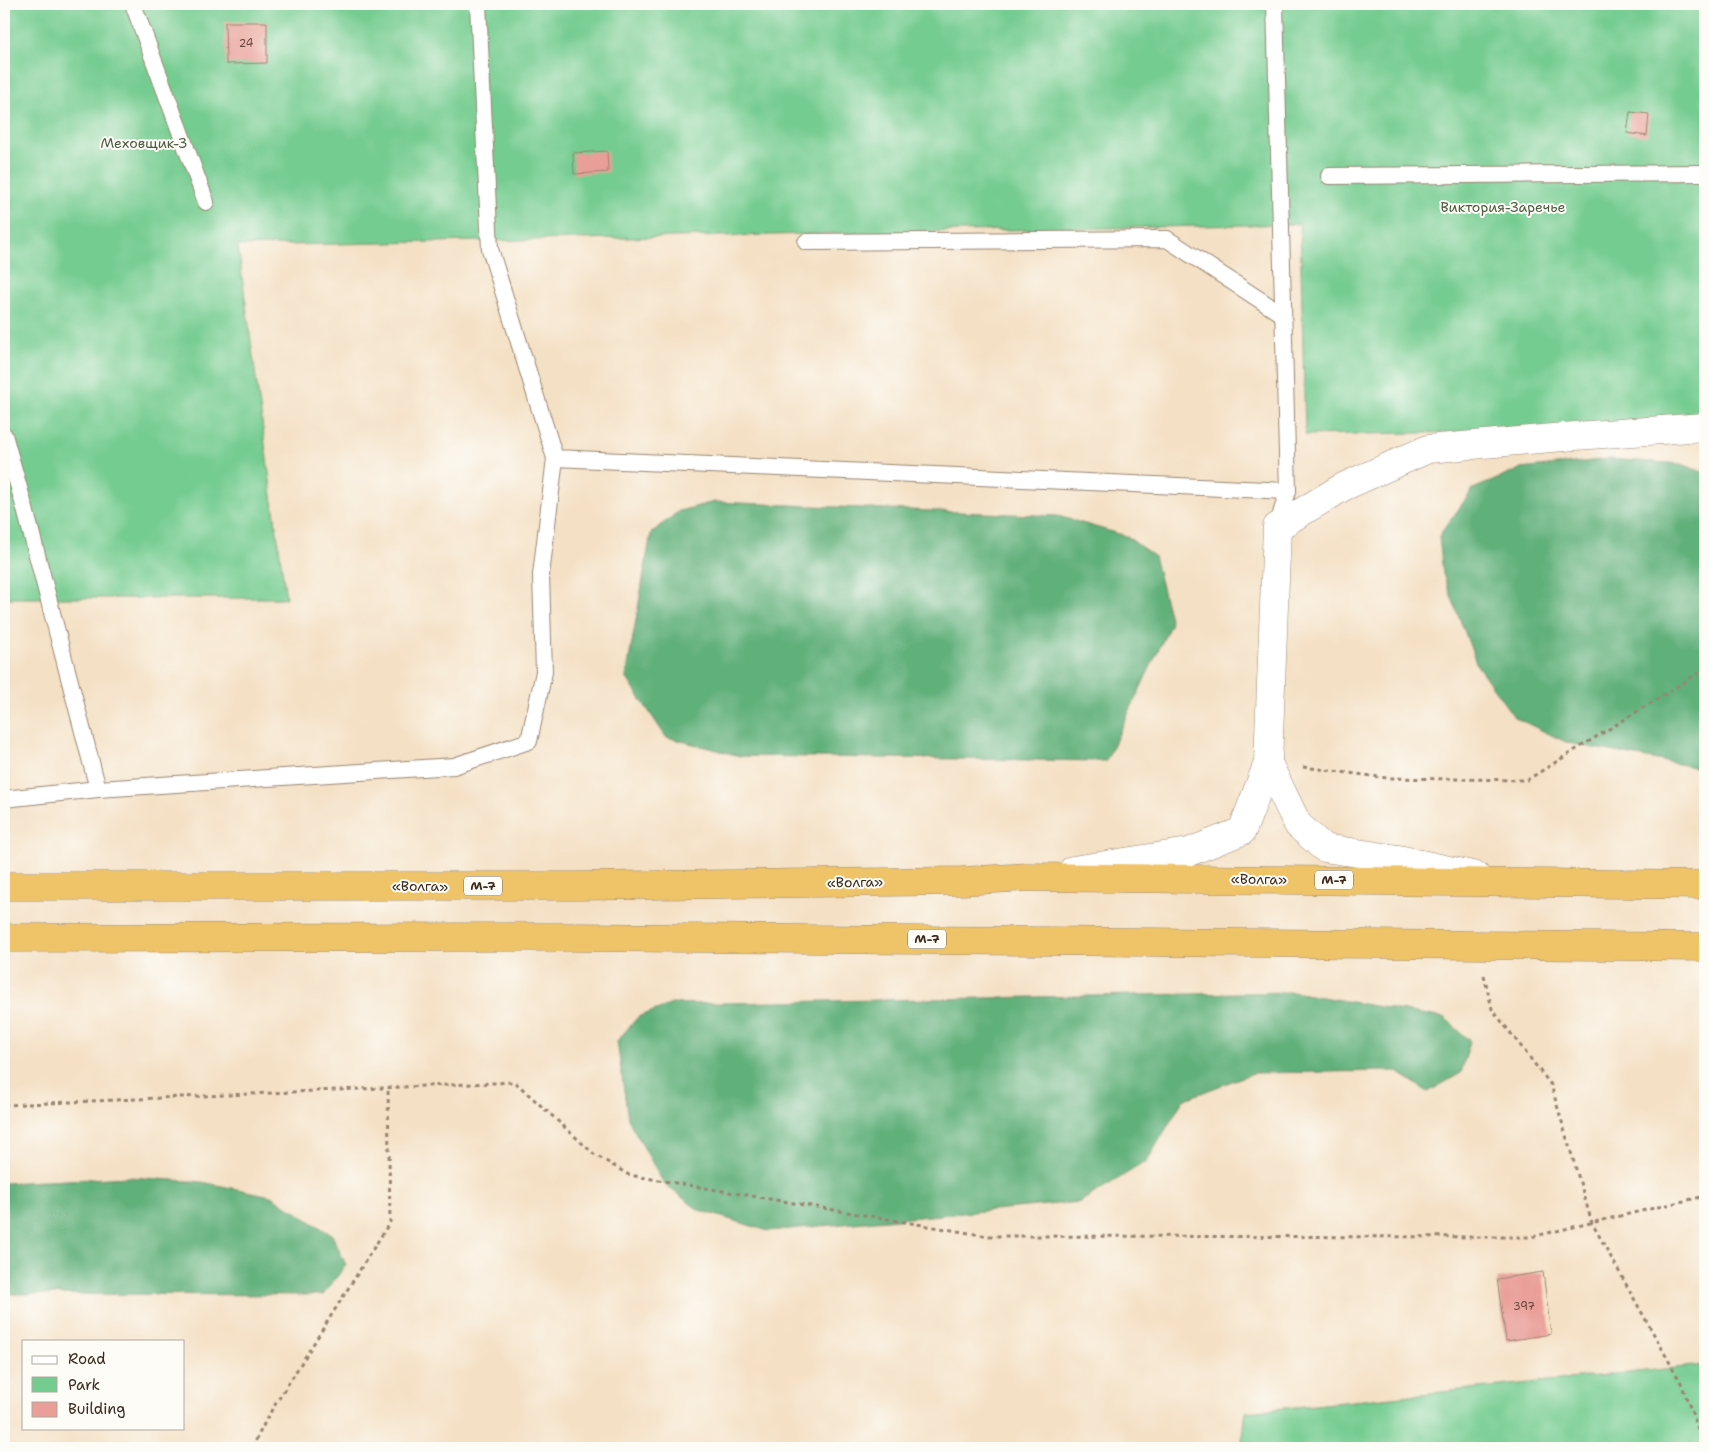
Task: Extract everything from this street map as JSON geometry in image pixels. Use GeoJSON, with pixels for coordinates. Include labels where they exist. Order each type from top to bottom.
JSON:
{"type":"FeatureCollection","features":[{"type":"Feature","properties":{"kind":"highway","name":"«Волга»"},"geometry":{"type":"LineString","coordinates":[[4,886],[576,886],[952,881],[1029,877],[1705,885]]}},
{"type":"Feature","properties":{"kind":"highway","name":"М-7"},"geometry":{"type":"LineString","coordinates":[[4,938],[572,936],[1705,947]]}},
{"type":"Feature","properties":{"kind":"street"},"geometry":{"type":"LineString","coordinates":[[1029,877],[1189,852],[1242,831],[1268,763],[1277,527],[1343,487],[1428,450],[1575,436],[1705,427]]}},
{"type":"Feature","properties":{"kind":"street"},"geometry":{"type":"LineString","coordinates":[[1268,763],[1298,825],[1324,848],[1398,860],[1505,882]]}},
{"type":"Feature","properties":{"kind":"lane"},"geometry":{"type":"LineString","coordinates":[[133,4],[206,202]]}},
{"type":"Feature","properties":{"kind":"lane"},"geometry":{"type":"LineString","coordinates":[[4,799],[98,789],[454,766],[530,741],[544,672],[542,575],[555,458],[490,250],[478,4]]}},
{"type":"Feature","properties":{"kind":"lane"},"geometry":{"type":"LineString","coordinates":[[1275,4],[1288,491],[1277,527]]}},
{"type":"Feature","properties":{"kind":"lane"},"geometry":{"type":"LineString","coordinates":[[1329,176],[1705,173]]}},
{"type":"Feature","properties":{"kind":"lane"},"geometry":{"type":"LineString","coordinates":[[806,242],[1167,239],[1283,315]]}},
{"type":"Feature","properties":{"kind":"lane"},"geometry":{"type":"LineString","coordinates":[[4,435],[98,789]]}},
{"type":"Feature","properties":{"kind":"lane"},"geometry":{"type":"LineString","coordinates":[[555,458],[1288,491]]}},
{"type":"Feature","properties":{"kind":"path"},"geometry":{"type":"LineString","coordinates":[[1268,763],[1387,778],[1527,780],[1702,671],[1705,666]]}},
{"type":"Feature","properties":{"kind":"path"},"geometry":{"type":"LineString","coordinates":[[1483,971],[1492,1009],[1551,1085],[1592,1223],[1682,1383],[1705,1448]]}},
{"type":"Feature","properties":{"kind":"path"},"geometry":{"type":"LineString","coordinates":[[4,1105],[515,1082],[594,1154],[629,1174],[987,1236],[1531,1238],[1705,1196]]}},
{"type":"Feature","properties":{"kind":"path"},"geometry":{"type":"LineString","coordinates":[[252,1448],[268,1416],[390,1222],[388,1088]]}},
{"type":"Feature","properties":{"kind":"green space","name":"Меховщик-3"},"geometry":{"type":"Polygon","coordinates":[[[4,4],[1705,4],[1705,428],[1305,435],[1300,224],[238,246],[286,598],[4,598],[4,4]]]}},
{"type":"Feature","properties":{"kind":"green space"},"geometry":{"type":"Polygon","coordinates":[[[1609,459],[1682,464],[1705,473],[1705,769],[1568,743],[1514,717],[1477,665],[1443,574],[1439,536],[1473,489],[1521,469],[1609,459]]]}},
{"type":"Feature","properties":{"kind":"green space"},"geometry":{"type":"Polygon","coordinates":[[[714,502],[1058,516],[1126,536],[1154,556],[1171,623],[1106,761],[740,756],[666,737],[626,677],[651,533],[679,511],[714,502]]]}},
{"type":"Feature","properties":{"kind":"green space"},"geometry":{"type":"Polygon","coordinates":[[[1293,992],[1445,1018],[1470,1041],[1461,1073],[1428,1092],[1396,1071],[1253,1073],[1183,1100],[1147,1161],[1080,1202],[768,1231],[699,1210],[664,1184],[628,1119],[617,1041],[638,1017],[672,1004],[1293,992]]]}},
{"type":"Feature","properties":{"kind":"green space"},"geometry":{"type":"Polygon","coordinates":[[[129,1177],[202,1182],[271,1196],[332,1235],[346,1265],[323,1295],[4,1294],[4,1183],[129,1177]]]}},
{"type":"Feature","properties":{"kind":"green space"},"geometry":{"type":"Polygon","coordinates":[[[1705,1365],[1705,1448],[1241,1448],[1246,1412],[1705,1365]]]}},
{"type":"Feature","properties":{"kind":"building"},"geometry":{"type":"Polygon","coordinates":[[[225,22],[267,22],[267,63],[226,64],[225,22]]]}},
{"type":"Feature","properties":{"kind":"building"},"geometry":{"type":"Polygon","coordinates":[[[1630,112],[1649,114],[1647,136],[1627,133],[1630,112]]]}},
{"type":"Feature","properties":{"kind":"building"},"geometry":{"type":"Polygon","coordinates":[[[607,151],[608,172],[574,174],[573,153],[607,151]]]}},
{"type":"Feature","properties":{"kind":"building"},"geometry":{"type":"Polygon","coordinates":[[[1543,1272],[1551,1334],[1506,1341],[1497,1279],[1543,1272]]]}},
{"type":"Feature","properties":{"kind":"park label","name":"Виктория-Заречье"},"geometry":{"type":"Point","coordinates":[1503,207]}}]}
